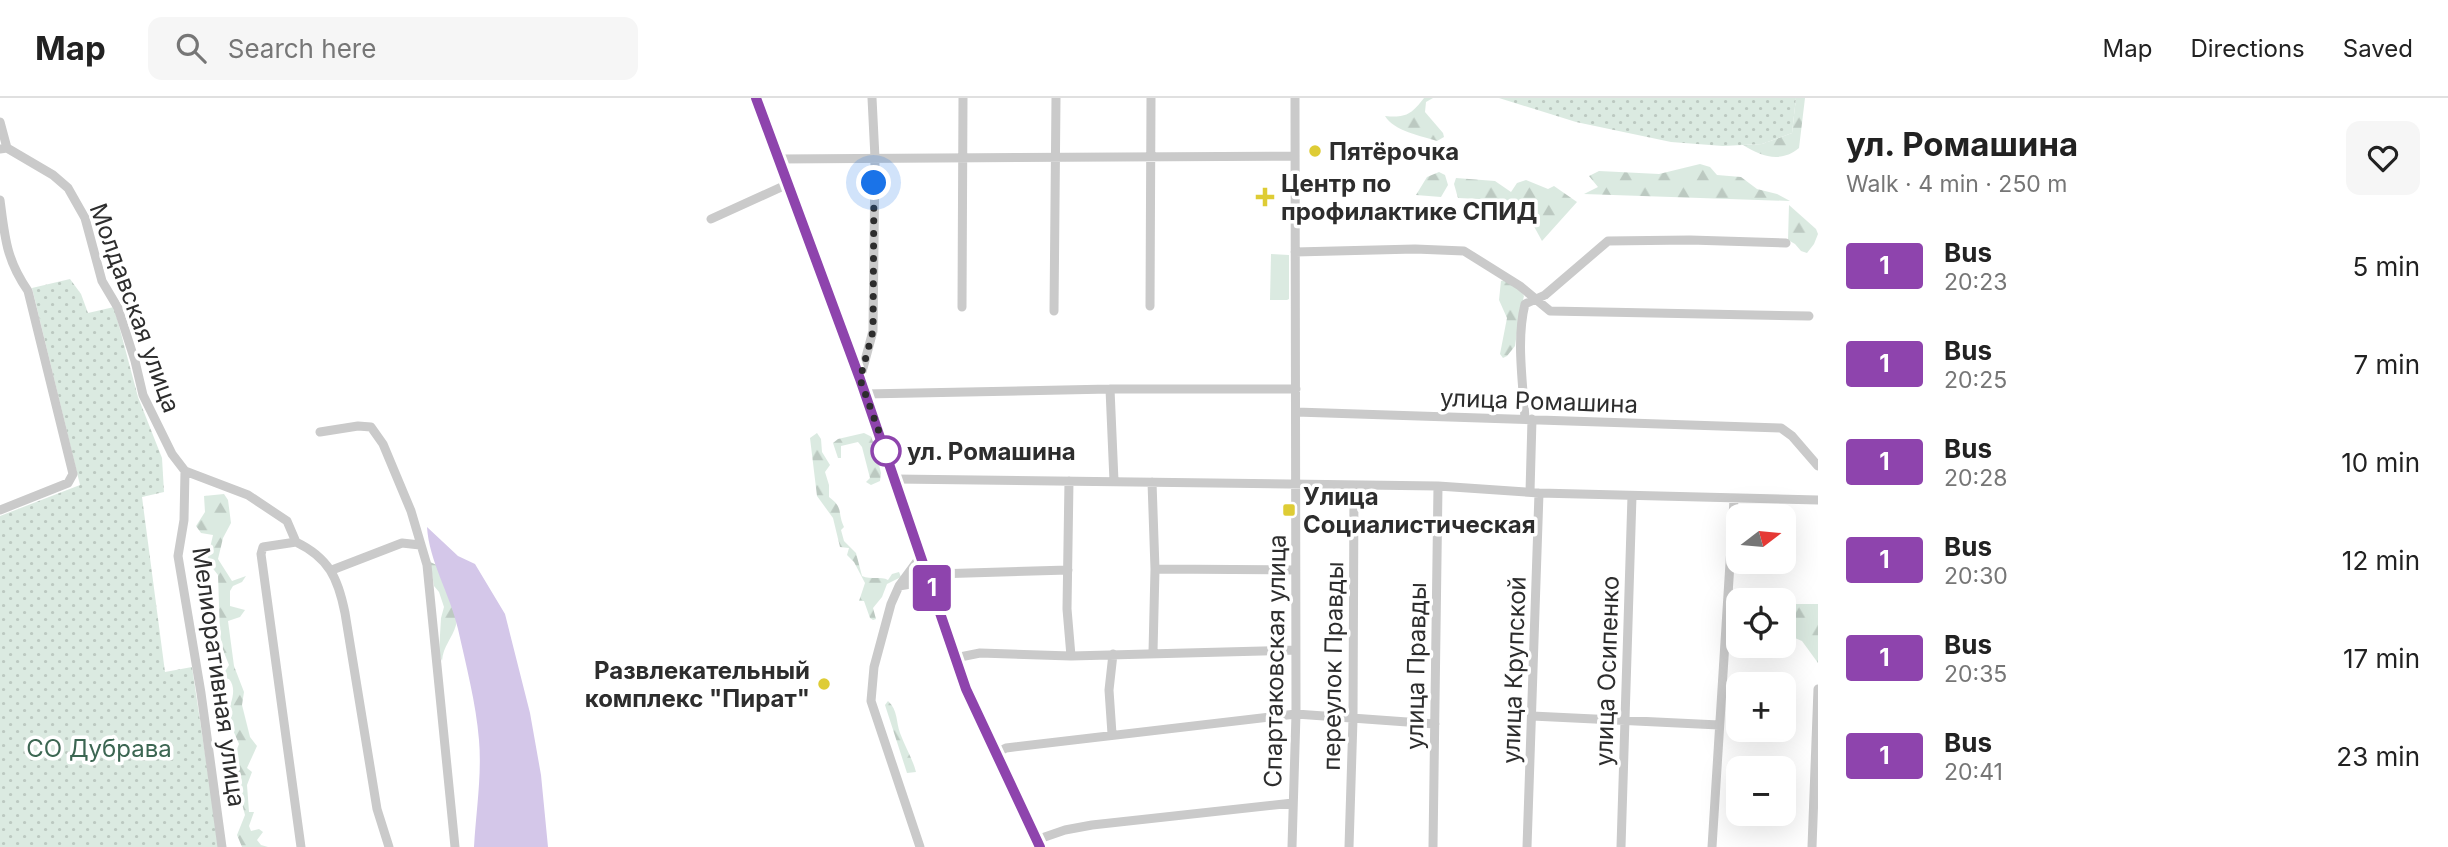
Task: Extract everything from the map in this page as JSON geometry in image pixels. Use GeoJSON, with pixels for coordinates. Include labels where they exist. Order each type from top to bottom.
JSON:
{"type":"FeatureCollection","features":[{"type":"Feature","properties":{"kind":"main road"},"geometry":{"type":"LineString","coordinates":[[756,98],[860,379],[966,689],[1038,843]]}},
{"type":"Feature","properties":{"kind":"street"},"geometry":{"type":"LineString","coordinates":[[860,379],[873,331],[875,158],[872,98]]}},
{"type":"Feature","properties":{"kind":"street"},"geometry":{"type":"LineString","coordinates":[[962,307],[964,98]]}},
{"type":"Feature","properties":{"kind":"street"},"geometry":{"type":"LineString","coordinates":[[1054,311],[1056,98]]}},
{"type":"Feature","properties":{"kind":"street"},"geometry":{"type":"LineString","coordinates":[[1150,306],[1151,98]]}},
{"type":"Feature","properties":{"kind":"street","name":"Спартаковская улица"},"geometry":{"type":"LineString","coordinates":[[1292,847],[1296,714],[1295,98]]}},
{"type":"Feature","properties":{"kind":"street"},"geometry":{"type":"LineString","coordinates":[[0,122],[4,148]]}},
{"type":"Feature","properties":{"kind":"street","name":"Молдавская улица"},"geometry":{"type":"LineString","coordinates":[[4,148],[53,175],[68,188],[85,218],[102,281],[118,308],[143,395],[172,454],[185,471]]}},
{"type":"Feature","properties":{"kind":"street"},"geometry":{"type":"LineString","coordinates":[[779,159],[1151,159],[1294,156]]}},
{"type":"Feature","properties":{"kind":"street"},"geometry":{"type":"LineString","coordinates":[[712,219],[788,184]]}},
{"type":"Feature","properties":{"kind":"street"},"geometry":{"type":"LineString","coordinates":[[0,200],[6,250],[16,274],[29,291],[73,474],[68,483],[0,510]]}},
{"type":"Feature","properties":{"kind":"street"},"geometry":{"type":"LineString","coordinates":[[1534,298],[1545,295],[1608,241],[1786,243]]}},
{"type":"Feature","properties":{"kind":"street"},"geometry":{"type":"LineString","coordinates":[[1295,252],[1415,249],[1464,251],[1520,286],[1550,311],[1809,316]]}},
{"type":"Feature","properties":{"kind":"street","name":"улица Крупской"},"geometry":{"type":"LineString","coordinates":[[1527,847],[1532,716],[1534,493],[1522,315],[1524,304],[1534,298]]}},
{"type":"Feature","properties":{"kind":"street"},"geometry":{"type":"LineString","coordinates":[[1110,389],[1114,481]]}},
{"type":"Feature","properties":{"kind":"street"},"geometry":{"type":"LineString","coordinates":[[865,394],[1110,389],[1296,389]]}},
{"type":"Feature","properties":{"kind":"street","name":"улица Ромашина"},"geometry":{"type":"LineString","coordinates":[[1296,412],[1781,428],[1792,436],[1818,466]]}},
{"type":"Feature","properties":{"kind":"street"},"geometry":{"type":"LineString","coordinates":[[320,432],[358,426],[371,427],[383,444],[411,511],[427,565],[432,602],[455,847]]}},
{"type":"Feature","properties":{"kind":"street"},"geometry":{"type":"LineString","coordinates":[[185,471],[248,495],[270,509],[287,522],[296,542]]}},
{"type":"Feature","properties":{"kind":"street","name":"Мелиоративная улица"},"geometry":{"type":"LineString","coordinates":[[185,471],[184,520],[178,556],[201,693],[222,847]]}},
{"type":"Feature","properties":{"kind":"street"},"geometry":{"type":"LineString","coordinates":[[895,479],[1438,486],[1534,493],[1818,500]]}},
{"type":"Feature","properties":{"kind":"street"},"geometry":{"type":"LineString","coordinates":[[1069,481],[1068,609],[1071,656]]}},
{"type":"Feature","properties":{"kind":"street"},"geometry":{"type":"LineString","coordinates":[[1152,482],[1155,569],[1153,652]]}},
{"type":"Feature","properties":{"kind":"street","name":"переулок Правды"},"geometry":{"type":"LineString","coordinates":[[1349,847],[1353,719],[1354,485]]}},
{"type":"Feature","properties":{"kind":"street","name":"улица Правды"},"geometry":{"type":"LineString","coordinates":[[1433,847],[1438,486]]}},
{"type":"Feature","properties":{"kind":"street","name":"улица Осипенко"},"geometry":{"type":"LineString","coordinates":[[1621,847],[1632,496]]}},
{"type":"Feature","properties":{"kind":"street"},"geometry":{"type":"LineString","coordinates":[[1712,847],[1734,499]]}},
{"type":"Feature","properties":{"kind":"street"},"geometry":{"type":"LineString","coordinates":[[301,847],[261,554],[263,547],[296,542],[310,549],[332,570],[341,589],[377,809],[389,847]]}},
{"type":"Feature","properties":{"kind":"street"},"geometry":{"type":"LineString","coordinates":[[332,570],[402,543],[421,545]]}},
{"type":"Feature","properties":{"kind":"street"},"geometry":{"type":"LineString","coordinates":[[920,847],[871,701],[874,667],[891,604],[921,556]]}},
{"type":"Feature","properties":{"kind":"street"},"geometry":{"type":"LineString","coordinates":[[1155,569],[1295,570]]}},
{"type":"Feature","properties":{"kind":"street"},"geometry":{"type":"LineString","coordinates":[[900,586],[928,579],[935,574],[1068,570]]}},
{"type":"Feature","properties":{"kind":"street"},"geometry":{"type":"LineString","coordinates":[[955,658],[980,653],[1071,656],[1296,650]]}},
{"type":"Feature","properties":{"kind":"street"},"geometry":{"type":"LineString","coordinates":[[1112,734],[1109,690],[1113,654]]}},
{"type":"Feature","properties":{"kind":"street"},"geometry":{"type":"LineString","coordinates":[[1812,847],[1815,836],[1818,690]]}},
{"type":"Feature","properties":{"kind":"street"},"geometry":{"type":"LineString","coordinates":[[996,753],[1006,748],[1112,734],[1296,714],[1435,724]]}},
{"type":"Feature","properties":{"kind":"street"},"geometry":{"type":"LineString","coordinates":[[1532,716],[1719,725]]}},
{"type":"Feature","properties":{"kind":"street"},"geometry":{"type":"LineString","coordinates":[[1038,843],[1065,830],[1092,825],[1293,803]]}},
{"type":"Feature","properties":{"kind":"green space"},"geometry":{"type":"Polygon","coordinates":[[[1424,98],[1433,98],[1426,102],[1425,112],[1443,133],[1444,137],[1437,141],[1401,129],[1385,116],[1407,114],[1424,98]]]}},
{"type":"Feature","properties":{"kind":"green space"},"geometry":{"type":"Polygon","coordinates":[[[1499,98],[1796,98],[1792,133],[1762,144],[1723,146],[1671,142],[1576,122],[1499,98]]]}},
{"type":"Feature","properties":{"kind":"green space"},"geometry":{"type":"Polygon","coordinates":[[[1796,98],[1805,98],[1799,148],[1785,156],[1771,157],[1743,145],[1762,144],[1792,133],[1796,98]]]}},
{"type":"Feature","properties":{"kind":"green space"},"geometry":{"type":"Polygon","coordinates":[[[1700,164],[1710,167],[1717,175],[1741,177],[1757,189],[1777,194],[1790,201],[1584,194],[1598,187],[1589,176],[1599,171],[1659,174],[1700,164]]]}},
{"type":"Feature","properties":{"kind":"green space"},"geometry":{"type":"Polygon","coordinates":[[[1439,172],[1445,175],[1448,185],[1441,197],[1416,195],[1427,177],[1439,172]]]}},
{"type":"Feature","properties":{"kind":"green space"},"geometry":{"type":"Polygon","coordinates":[[[1456,178],[1495,181],[1511,192],[1517,183],[1526,180],[1548,189],[1554,186],[1577,202],[1542,241],[1520,201],[1458,198],[1454,184],[1456,178]]]}},
{"type":"Feature","properties":{"kind":"green space"},"geometry":{"type":"Polygon","coordinates":[[[1789,205],[1816,229],[1818,234],[1807,253],[1788,240],[1789,205]]]}},
{"type":"Feature","properties":{"kind":"green space"},"geometry":{"type":"Polygon","coordinates":[[[1271,254],[1289,255],[1287,300],[1270,300],[1271,254]]]}},
{"type":"Feature","properties":{"kind":"green space","name":"СО Дубрава"},"geometry":{"type":"Polygon","coordinates":[[[70,279],[81,294],[88,313],[114,307],[138,397],[162,458],[164,492],[142,497],[165,672],[192,667],[219,847],[0,847],[0,516],[80,485],[32,288],[70,279]]]}},
{"type":"Feature","properties":{"kind":"green space"},"geometry":{"type":"Polygon","coordinates":[[[1505,280],[1524,296],[1515,346],[1503,358],[1500,354],[1507,318],[1499,300],[1501,281],[1505,280]]]}},
{"type":"Feature","properties":{"kind":"green space"},"geometry":{"type":"Polygon","coordinates":[[[817,433],[821,439],[822,452],[830,465],[825,472],[829,497],[838,507],[844,527],[841,530],[844,541],[856,553],[862,576],[888,580],[892,574],[899,572],[901,577],[887,584],[882,597],[873,608],[876,619],[873,620],[864,601],[859,601],[865,583],[854,562],[847,555],[849,548],[840,547],[833,518],[817,496],[810,438],[817,433]]]}},
{"type":"Feature","properties":{"kind":"green space"},"geometry":{"type":"Polygon","coordinates":[[[864,433],[872,437],[881,473],[880,481],[871,485],[866,482],[870,478],[862,447],[858,442],[841,446],[841,458],[838,458],[833,443],[838,439],[864,433]]]}},
{"type":"Feature","properties":{"kind":"green space"},"geometry":{"type":"Polygon","coordinates":[[[224,494],[228,500],[231,523],[223,538],[218,559],[232,581],[246,576],[230,591],[230,606],[245,610],[240,617],[228,621],[234,666],[244,692],[242,705],[250,737],[257,746],[247,768],[252,772],[247,785],[249,812],[254,812],[249,826],[251,831],[259,829],[263,832],[257,840],[268,847],[242,847],[237,835],[245,815],[239,792],[241,780],[233,759],[239,744],[227,716],[233,688],[229,679],[221,678],[229,665],[220,634],[218,575],[207,561],[213,535],[201,533],[196,526],[205,512],[204,496],[224,494]]]}},
{"type":"Feature","properties":{"kind":"green space"},"geometry":{"type":"Polygon","coordinates":[[[430,562],[439,566],[457,619],[442,661],[439,654],[444,607],[434,586],[430,562]]]}},
{"type":"Feature","properties":{"kind":"green space"},"geometry":{"type":"Polygon","coordinates":[[[1796,604],[1818,604],[1818,663],[1802,641],[1796,638],[1796,604]]]}},
{"type":"Feature","properties":{"kind":"green space"},"geometry":{"type":"Polygon","coordinates":[[[888,701],[895,712],[900,733],[916,772],[907,773],[885,705],[888,701]]]}},
{"type":"Feature","properties":{"kind":"shaded area"},"geometry":{"type":"Polygon","coordinates":[[[427,527],[458,556],[475,564],[505,614],[530,713],[541,775],[548,847],[474,847],[480,767],[476,712],[458,629],[432,552],[427,527]]]}},
{"type":"Feature","properties":{"kind":"bus line","name":"1"},"geometry":{"type":"LineString","coordinates":[[756,98],[860,379],[966,689],[1040,847]]}},
{"type":"Feature","properties":{"kind":"place","name":"Пятёрочка"},"geometry":{"type":"Point","coordinates":[1315,151]}},
{"type":"Feature","properties":{"kind":"place","name":"Центр по профилактике СПИД"},"geometry":{"type":"Point","coordinates":[1265,197]}},
{"type":"Feature","properties":{"kind":"place","name":"ул. Ромашина"},"geometry":{"type":"Point","coordinates":[886,451]}},
{"type":"Feature","properties":{"kind":"place","name":"Улица Социалистическая"},"geometry":{"type":"Point","coordinates":[1289,510]}},
{"type":"Feature","properties":{"kind":"place","name":"Развлекательный комплекс \"Пират\""},"geometry":{"type":"Point","coordinates":[824,684]}},
{"type":"Feature","properties":{"kind":"route"},"geometry":{"type":"LineString","coordinates":[[874,183],[873,331],[860,379],[886,451]]}}]}
